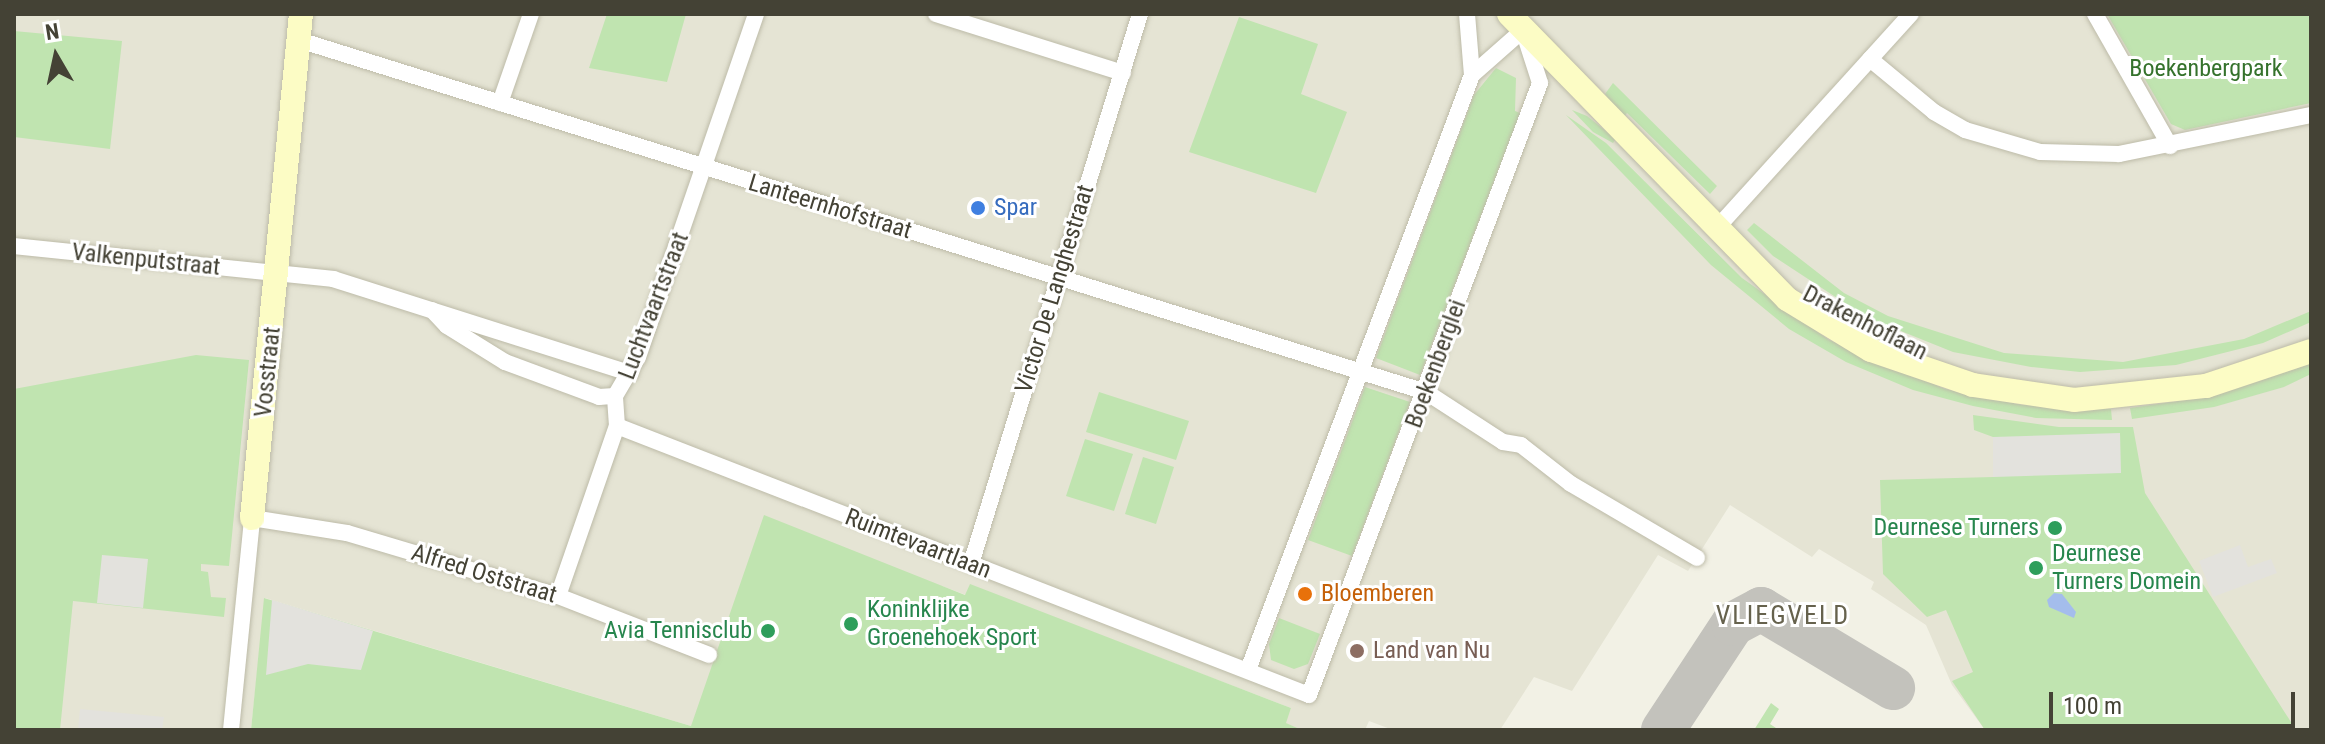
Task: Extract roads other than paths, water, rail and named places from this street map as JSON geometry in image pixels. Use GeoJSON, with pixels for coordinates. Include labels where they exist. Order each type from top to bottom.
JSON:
{"type":"FeatureCollection","features":[{"type":"Feature","properties":{"kind":"street","name":"Vosstraat"},"geometry":{"type":"LineString","coordinates":[[231,730],[279,273],[301,14]]}},
{"type":"Feature","properties":{"kind":"street"},"geometry":{"type":"LineString","coordinates":[[500,103],[531,14]]}},
{"type":"Feature","properties":{"kind":"street","name":"Luchtvaartstraat"},"geometry":{"type":"LineString","coordinates":[[558,596],[617,426],[615,396],[630,373],[705,168],[756,14]]}},
{"type":"Feature","properties":{"kind":"street"},"geometry":{"type":"LineString","coordinates":[[936,14],[1123,73]]}},
{"type":"Feature","properties":{"kind":"street","name":"Victor De Langhestraat"},"geometry":{"type":"LineString","coordinates":[[971,564],[1140,14]]}},
{"type":"Feature","properties":{"kind":"street"},"geometry":{"type":"LineString","coordinates":[[1467,14],[1472,75]]}},
{"type":"Feature","properties":{"kind":"street"},"geometry":{"type":"LineString","coordinates":[[1716,229],[1911,14]]}},
{"type":"Feature","properties":{"kind":"street"},"geometry":{"type":"LineString","coordinates":[[2095,14],[2170,146]]}},
{"type":"Feature","properties":{"kind":"street"},"geometry":{"type":"LineString","coordinates":[[1248,670],[1472,75],[1518,19]]}},
{"type":"Feature","properties":{"kind":"street","name":"Drakenhoflaan"},"geometry":{"type":"LineString","coordinates":[[1518,19],[1716,229],[1787,299],[1829,328],[1927,372],[1973,385],[2074,400],[2151,396],[2249,376],[2311,351]]}},
{"type":"Feature","properties":{"kind":"street","name":"Boekenberglei"},"geometry":{"type":"LineString","coordinates":[[1309,695],[1426,392],[1540,83],[1518,19]]}},
{"type":"Feature","properties":{"kind":"street","name":"Lanteernhofstraat"},"geometry":{"type":"LineString","coordinates":[[299,40],[1426,392],[1503,442],[1521,445],[1571,484],[1697,558]]}},
{"type":"Feature","properties":{"kind":"street"},"geometry":{"type":"LineString","coordinates":[[1870,59],[1934,112],[2001,142],[2079,156],[2170,146],[2311,115]]}},
{"type":"Feature","properties":{"kind":"street","name":"Drakenhoflaan"},"geometry":{"type":"LineString","coordinates":[[1716,229],[1795,287],[1883,338],[1932,358],[2022,379],[2078,384],[2162,379],[2254,357],[2311,335]]}},
{"type":"Feature","properties":{"kind":"street","name":"Valkenputstraat"},"geometry":{"type":"LineString","coordinates":[[14,246],[333,279],[630,373]]}},
{"type":"Feature","properties":{"kind":"street"},"geometry":{"type":"LineString","coordinates":[[431,308],[447,326],[505,362],[599,397],[615,396]]}},
{"type":"Feature","properties":{"kind":"street","name":"Ruimtevaartlaan"},"geometry":{"type":"LineString","coordinates":[[617,426],[1309,695]]}},
{"type":"Feature","properties":{"kind":"street","name":"Alfred Oststraat"},"geometry":{"type":"LineString","coordinates":[[252,518],[347,533],[558,596],[709,655]]}},
{"type":"Feature","properties":{"kind":"water"},"geometry":{"type":"Polygon","coordinates":[[[2054,593],[2062,594],[2076,612],[2074,618],[2049,607],[2047,600],[2054,593]]]}},
{"type":"Feature","properties":{"kind":"place","name":"Spar"},"geometry":{"type":"Point","coordinates":[978,208]}},
{"type":"Feature","properties":{"kind":"place","name":"Deurnese Turners"},"geometry":{"type":"Point","coordinates":[2055,528]}},
{"type":"Feature","properties":{"kind":"place","name":"Deurnese Turners Domein"},"geometry":{"type":"Point","coordinates":[2036,568]}},
{"type":"Feature","properties":{"kind":"place","name":"Bloemberen"},"geometry":{"type":"Point","coordinates":[1305,594]}},
{"type":"Feature","properties":{"kind":"place","name":"Koninklijke Groenehoek Sport"},"geometry":{"type":"Point","coordinates":[851,624]}},
{"type":"Feature","properties":{"kind":"place","name":"Avia Tennisclub"},"geometry":{"type":"Point","coordinates":[768,631]}},
{"type":"Feature","properties":{"kind":"place","name":"Land van Nu"},"geometry":{"type":"Point","coordinates":[1357,651]}},
{"type":"Feature","properties":{"kind":"district","name":"VLIEGVELD"},"geometry":{"type":"Point","coordinates":[1783,616]}},
{"type":"Feature","properties":{"kind":"park label","name":"Boekenbergpark"},"geometry":{"type":"Point","coordinates":[2206,69]}}]}
